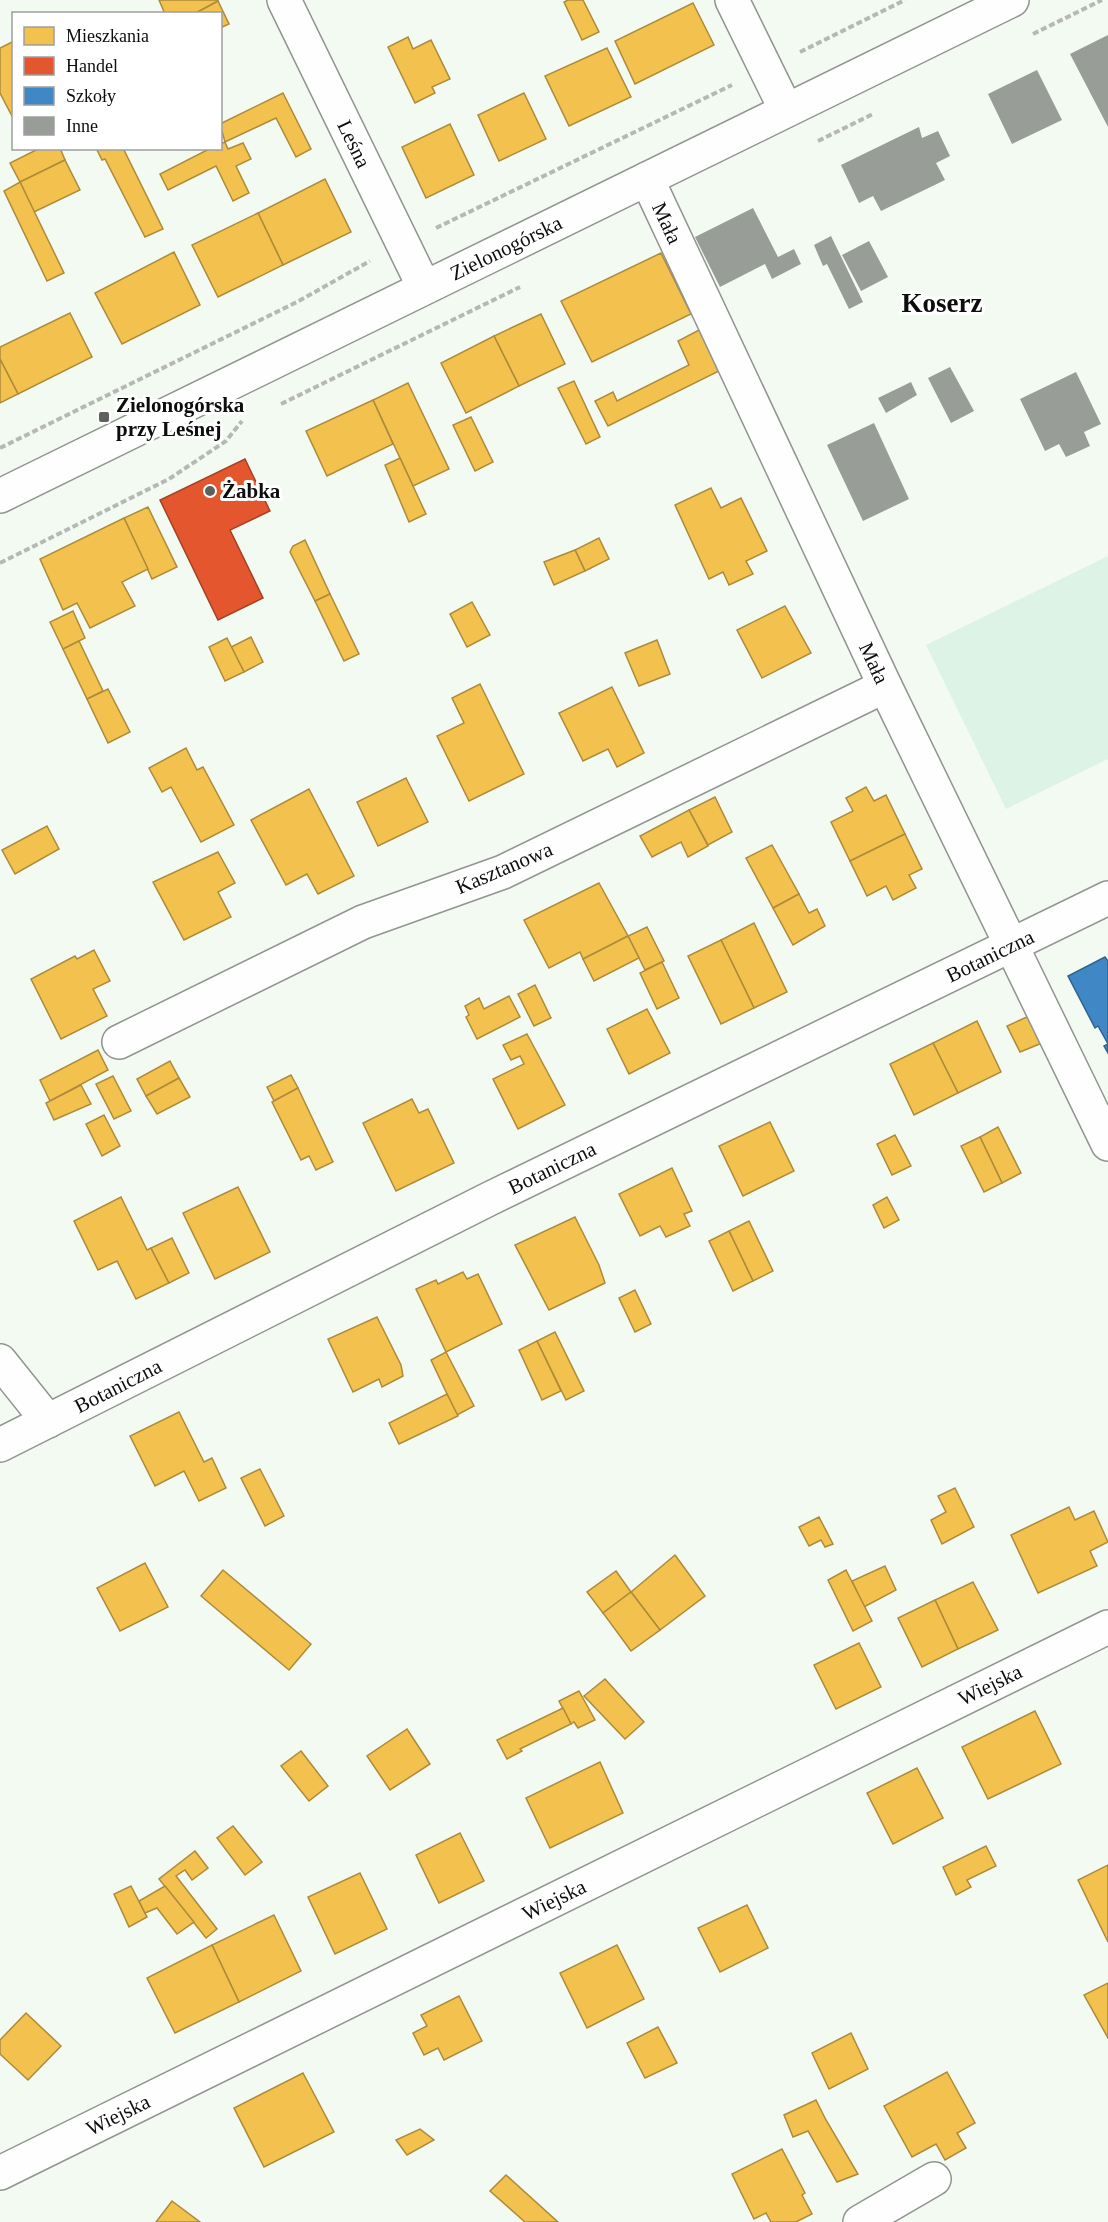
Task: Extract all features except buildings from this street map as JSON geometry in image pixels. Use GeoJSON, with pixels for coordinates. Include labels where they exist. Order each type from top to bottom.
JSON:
{"type":"FeatureCollection","features":[{"type":"Feature","properties":{"kind":"street","name":"Leśna"},"geometry":{"type":"LineString","coordinates":[[284,0],[424,287]]}},
{"type":"Feature","properties":{"kind":"street"},"geometry":{"type":"LineString","coordinates":[[732,0],[786,110]]}},
{"type":"Feature","properties":{"kind":"street","name":"Zielonogórska"},"geometry":{"type":"LineString","coordinates":[[0,496],[1012,0]]}},
{"type":"Feature","properties":{"kind":"street","name":"Mała"},"geometry":{"type":"LineString","coordinates":[[646,179],[885,686],[1108,1144]]}},
{"type":"Feature","properties":{"kind":"street","name":"Kasztanowa"},"geometry":{"type":"LineString","coordinates":[[119,1042],[363,922],[503,872],[885,686]]}},
{"type":"Feature","properties":{"kind":"street","name":"Botaniczna"},"geometry":{"type":"LineString","coordinates":[[0,1445],[502,1193],[1108,898]]}},
{"type":"Feature","properties":{"kind":"street"},"geometry":{"type":"LineString","coordinates":[[0,1361],[48,1421]]}},
{"type":"Feature","properties":{"kind":"street","name":"Wiejska"},"geometry":{"type":"LineString","coordinates":[[0,2173],[1108,1627]]}},
{"type":"Feature","properties":{"kind":"street"},"geometry":{"type":"LineString","coordinates":[[860,2222],[934,2179]]}},
{"type":"Feature","properties":{"kind":"path"},"geometry":{"type":"LineString","coordinates":[[0,447],[297,302],[404,244],[904,0]]}},
{"type":"Feature","properties":{"kind":"path"},"geometry":{"type":"LineString","coordinates":[[1025,38],[1102,0]]}},
{"type":"Feature","properties":{"kind":"path"},"geometry":{"type":"LineString","coordinates":[[809,145],[881,110]]}},
{"type":"Feature","properties":{"kind":"path"},"geometry":{"type":"LineString","coordinates":[[276,406],[524,285]]}},
{"type":"Feature","properties":{"kind":"path"},"geometry":{"type":"LineString","coordinates":[[0,563],[169,479],[226,441],[243,420]]}},
{"type":"Feature","properties":{"kind":"green space"},"geometry":{"type":"Polygon","coordinates":[[[1108,556],[1108,759],[1006,809],[926,645],[1108,556]]]}},
{"type":"Feature","properties":{"kind":"place","name":"Zielonogórska przy Leśnej"},"geometry":{"type":"Point","coordinates":[104,417]}},
{"type":"Feature","properties":{"kind":"place","name":"Żabka"},"geometry":{"type":"Point","coordinates":[210,491]}},
{"type":"Feature","properties":{"kind":"district","name":"Koserz"},"geometry":{"type":"Point","coordinates":[942,303]}}]}
